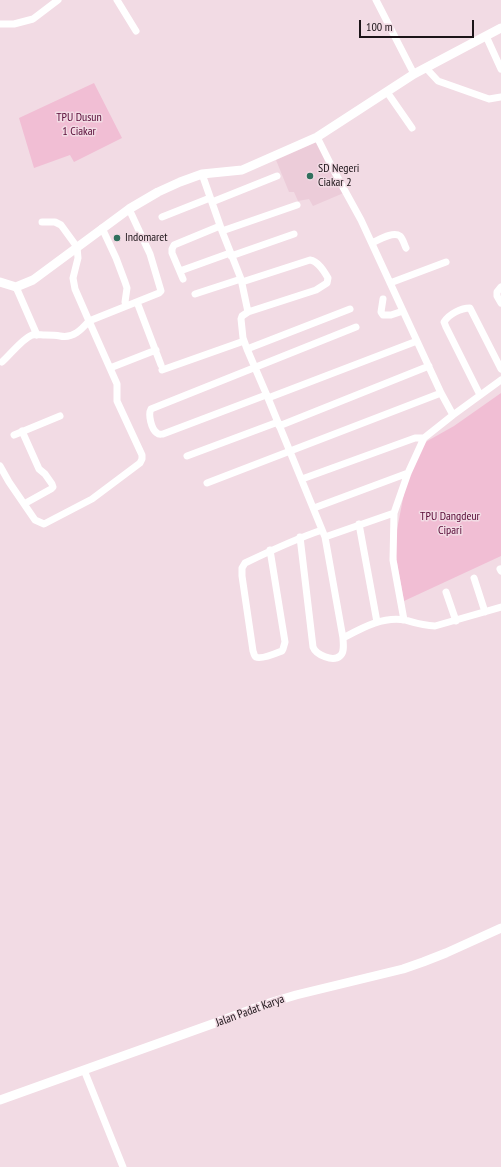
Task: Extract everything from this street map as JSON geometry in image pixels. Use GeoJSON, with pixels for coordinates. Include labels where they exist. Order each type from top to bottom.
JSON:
{"type":"FeatureCollection","features":[{"type":"Feature","properties":{"kind":"street"},"geometry":{"type":"LineString","coordinates":[[0,24],[14,24],[33,19],[58,0]]}},
{"type":"Feature","properties":{"kind":"street"},"geometry":{"type":"LineString","coordinates":[[117,0],[136,31]]}},
{"type":"Feature","properties":{"kind":"street"},"geometry":{"type":"LineString","coordinates":[[376,0],[414,74]]}},
{"type":"Feature","properties":{"kind":"street"},"geometry":{"type":"LineString","coordinates":[[0,282],[16,287],[26,284],[77,248],[128,209],[158,192],[202,174],[242,170],[317,137],[414,74],[501,28]]}},
{"type":"Feature","properties":{"kind":"street"},"geometry":{"type":"LineString","coordinates":[[486,36],[501,69]]}},
{"type":"Feature","properties":{"kind":"street"},"geometry":{"type":"LineString","coordinates":[[426,68],[438,81],[489,98],[501,97]]}},
{"type":"Feature","properties":{"kind":"street"},"geometry":{"type":"LineString","coordinates":[[387,92],[412,128]]}},
{"type":"Feature","properties":{"kind":"street"},"geometry":{"type":"LineString","coordinates":[[317,137],[361,220],[441,393],[453,415]]}},
{"type":"Feature","properties":{"kind":"street"},"geometry":{"type":"LineString","coordinates":[[202,174],[242,281],[248,312]]}},
{"type":"Feature","properties":{"kind":"street"},"geometry":{"type":"LineString","coordinates":[[162,217],[277,176]]}},
{"type":"Feature","properties":{"kind":"street"},"geometry":{"type":"LineString","coordinates":[[183,279],[172,253],[174,246],[221,228],[297,205]]}},
{"type":"Feature","properties":{"kind":"street"},"geometry":{"type":"LineString","coordinates":[[2,362],[31,336],[37,334],[56,335],[61,337],[70,336],[78,332],[90,321],[159,293],[161,289],[150,254],[128,209]]}},
{"type":"Feature","properties":{"kind":"street"},"geometry":{"type":"LineString","coordinates":[[0,466],[35,520],[44,524],[92,499],[140,463],[142,459],[142,455],[117,401],[117,388],[110,368],[75,289],[73,278],[78,258],[77,248],[61,225],[55,222],[42,222]]}},
{"type":"Feature","properties":{"kind":"street"},"geometry":{"type":"LineString","coordinates":[[102,228],[116,258],[127,288],[125,302],[126,306]]}},
{"type":"Feature","properties":{"kind":"street"},"geometry":{"type":"LineString","coordinates":[[180,271],[294,234]]}},
{"type":"Feature","properties":{"kind":"street"},"geometry":{"type":"LineString","coordinates":[[372,243],[390,235],[395,235],[400,237],[406,248]]}},
{"type":"Feature","properties":{"kind":"street"},"geometry":{"type":"LineString","coordinates":[[195,294],[312,260],[326,275],[328,281],[322,287],[248,312],[242,316],[241,319],[244,341],[254,368],[279,424],[325,537],[343,638],[343,652],[339,657],[328,658],[317,654],[313,649],[300,537]]}},
{"type":"Feature","properties":{"kind":"street"},"geometry":{"type":"LineString","coordinates":[[390,283],[446,262]]}},
{"type":"Feature","properties":{"kind":"street"},"geometry":{"type":"LineString","coordinates":[[16,287],[37,334]]}},
{"type":"Feature","properties":{"kind":"street"},"geometry":{"type":"LineString","coordinates":[[501,287],[497,290],[497,296],[501,303]]}},
{"type":"Feature","properties":{"kind":"street"},"geometry":{"type":"LineString","coordinates":[[383,299],[381,312],[383,315],[391,315],[403,311]]}},
{"type":"Feature","properties":{"kind":"street"},"geometry":{"type":"LineString","coordinates":[[137,302],[162,368],[244,341]]}},
{"type":"Feature","properties":{"kind":"street"},"geometry":{"type":"LineString","coordinates":[[480,395],[444,322],[446,319],[460,310],[470,308],[501,369]]}},
{"type":"Feature","properties":{"kind":"street"},"geometry":{"type":"LineString","coordinates":[[247,349],[350,309]]}},
{"type":"Feature","properties":{"kind":"street"},"geometry":{"type":"LineString","coordinates":[[356,327],[151,409],[150,418],[154,429],[157,433],[163,434],[417,341]]}},
{"type":"Feature","properties":{"kind":"street"},"geometry":{"type":"LineString","coordinates":[[110,368],[156,350]]}},
{"type":"Feature","properties":{"kind":"street"},"geometry":{"type":"LineString","coordinates":[[188,456],[279,424],[429,366]]}},
{"type":"Feature","properties":{"kind":"street"},"geometry":{"type":"LineString","coordinates":[[404,620],[393,560],[394,513],[408,474],[424,438],[501,380]]}},
{"type":"Feature","properties":{"kind":"street"},"geometry":{"type":"LineString","coordinates":[[207,483],[441,393]]}},
{"type":"Feature","properties":{"kind":"street"},"geometry":{"type":"LineString","coordinates":[[14,435],[60,416]]}},
{"type":"Feature","properties":{"kind":"street"},"geometry":{"type":"LineString","coordinates":[[22,431],[39,469],[45,474],[53,487],[51,490],[24,504]]}},
{"type":"Feature","properties":{"kind":"street"},"geometry":{"type":"LineString","coordinates":[[302,479],[415,438],[424,438]]}},
{"type":"Feature","properties":{"kind":"street"},"geometry":{"type":"LineString","coordinates":[[314,508],[408,474]]}},
{"type":"Feature","properties":{"kind":"street"},"geometry":{"type":"LineString","coordinates":[[325,537],[394,513]]}},
{"type":"Feature","properties":{"kind":"street"},"geometry":{"type":"LineString","coordinates":[[359,524],[377,622]]}},
{"type":"Feature","properties":{"kind":"street"},"geometry":{"type":"LineString","coordinates":[[270,550],[285,642],[284,649],[266,657],[258,658],[253,651],[242,568],[245,563],[270,550],[300,537],[322,530]]}},
{"type":"Feature","properties":{"kind":"street"},"geometry":{"type":"LineString","coordinates":[[474,578],[485,612]]}},
{"type":"Feature","properties":{"kind":"street"},"geometry":{"type":"LineString","coordinates":[[446,592],[456,621]]}},
{"type":"Feature","properties":{"kind":"street"},"geometry":{"type":"LineString","coordinates":[[343,638],[377,622],[404,620],[425,626],[435,626],[501,607]]}},
{"type":"Feature","properties":{"kind":"street","name":"Jalan Padat Karya"},"geometry":{"type":"LineString","coordinates":[[0,1100],[296,994],[417,965],[501,928]]}},
{"type":"Feature","properties":{"kind":"street"},"geometry":{"type":"LineString","coordinates":[[84,1070],[123,1167]]}},
{"type":"Feature","properties":{"kind":"shaded area","name":"SD Negeri Ciakar 2"},"geometry":{"type":"Polygon","coordinates":[[[321,140],[346,192],[313,206],[309,199],[298,201],[294,192],[289,192],[276,160],[321,140]]]}},
{"type":"Feature","properties":{"kind":"green space","name":"TPU Dusun 1 Ciakar"},"geometry":{"type":"Polygon","coordinates":[[[94,83],[122,138],[74,162],[70,155],[34,168],[19,118],[94,83]]]}},
{"type":"Feature","properties":{"kind":"green space","name":"TPU Dangdeur Cipari"},"geometry":{"type":"Polygon","coordinates":[[[501,393],[501,556],[404,601],[394,545],[407,478],[422,444],[454,426],[501,393]]]}},
{"type":"Feature","properties":{"kind":"place","name":"SD Negeri Ciakar 2"},"geometry":{"type":"Point","coordinates":[310,176]}},
{"type":"Feature","properties":{"kind":"place","name":"Indomaret"},"geometry":{"type":"Point","coordinates":[117,238]}}]}
